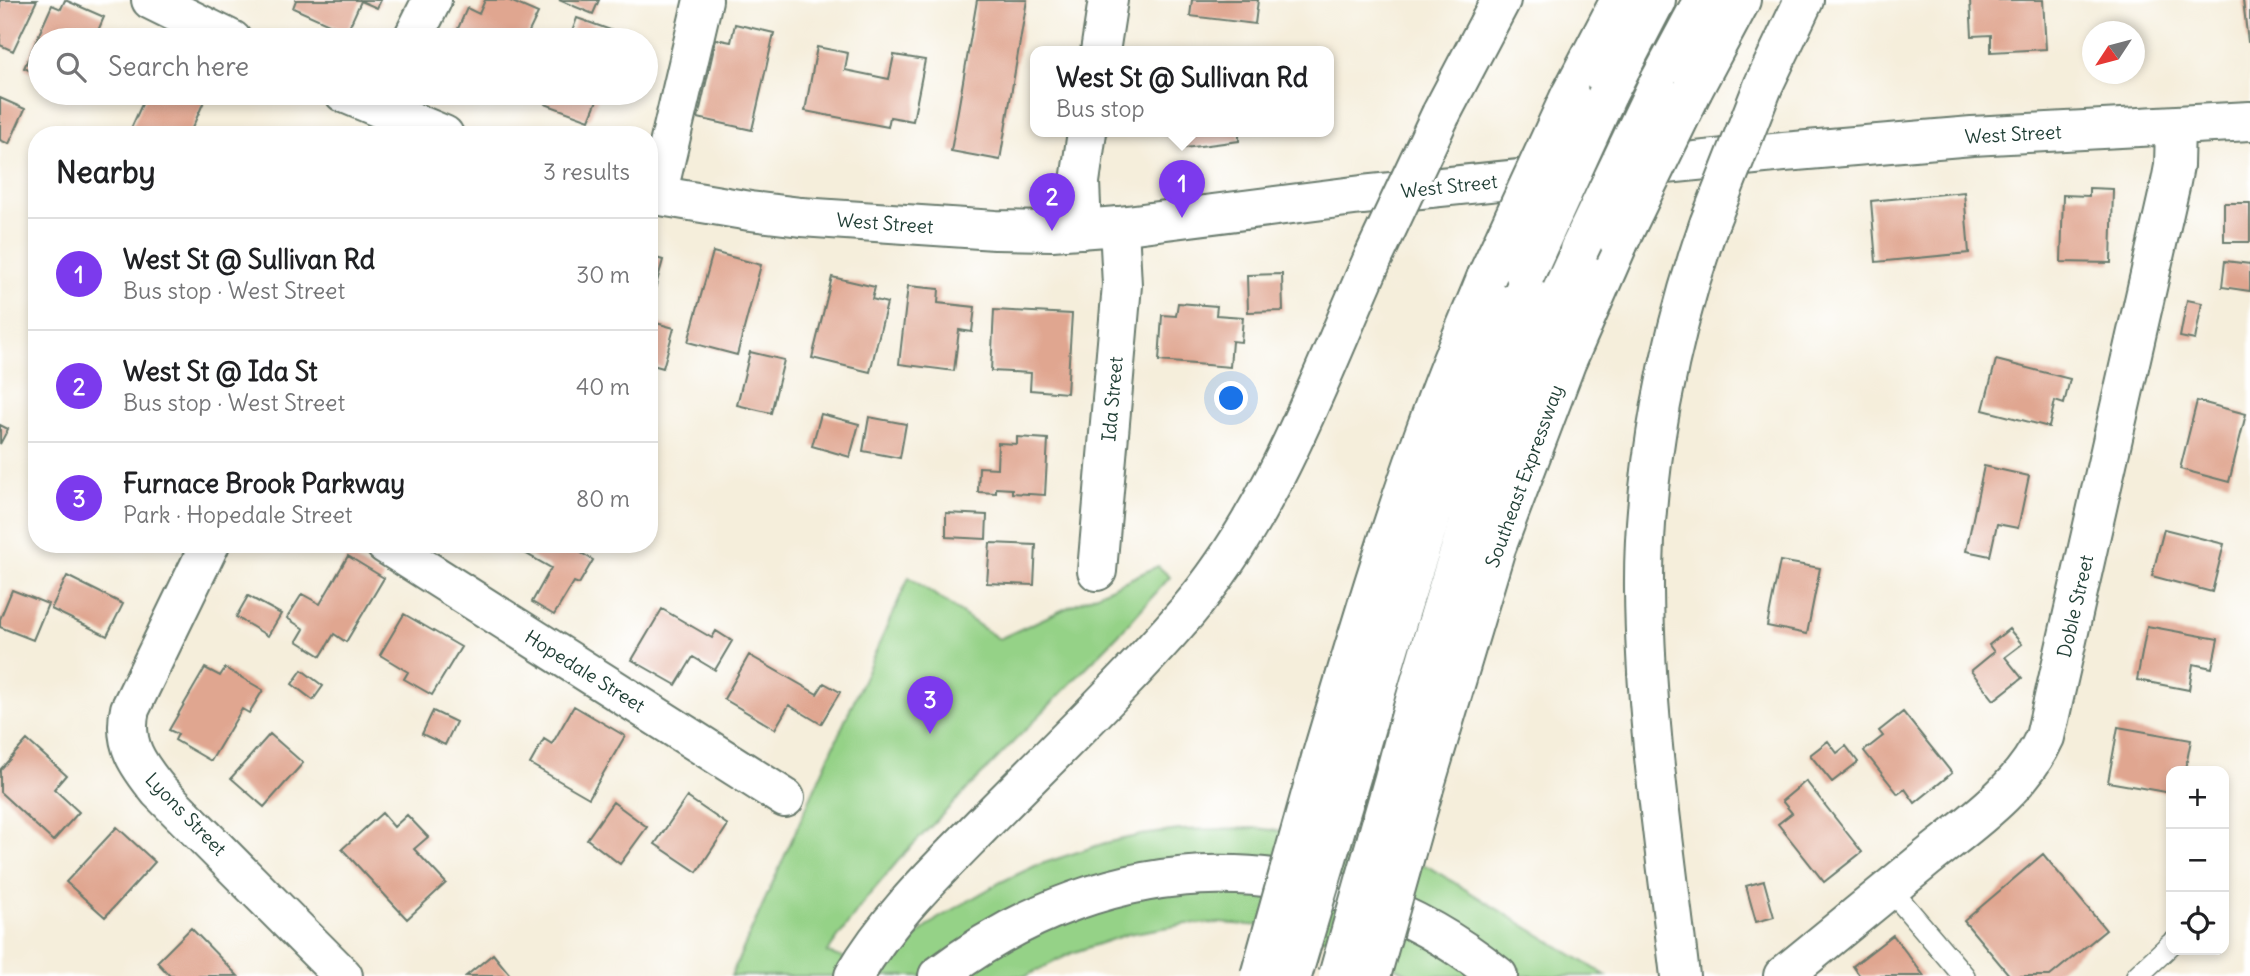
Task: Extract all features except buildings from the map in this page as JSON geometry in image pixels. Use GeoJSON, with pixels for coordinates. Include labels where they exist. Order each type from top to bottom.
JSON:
{"type":"FeatureCollection","features":[{"type":"Feature","properties":{"kind":"main road"},"geometry":{"type":"LineString","coordinates":[[151,0],[208,28]]}},
{"type":"Feature","properties":{"kind":"main road"},"geometry":{"type":"LineString","coordinates":[[418,28],[432,0]]}},
{"type":"Feature","properties":{"kind":"main road"},"geometry":{"type":"LineString","coordinates":[[658,176],[703,0]]}},
{"type":"Feature","properties":{"kind":"main road"},"geometry":{"type":"LineString","coordinates":[[1101,46],[1108,0]]}},
{"type":"Feature","properties":{"kind":"main road"},"geometry":{"type":"LineString","coordinates":[[854,976],[892,921],[929,879],[1144,659],[1188,610],[1244,532],[1291,443],[1441,114],[1501,0]]}},
{"type":"Feature","properties":{"kind":"main road"},"geometry":{"type":"LineString","coordinates":[[1260,976],[1338,763],[1401,606],[1467,416],[1525,275],[1620,0]]}},
{"type":"Feature","properties":{"kind":"main road"},"geometry":{"type":"LineString","coordinates":[[1292,976],[1338,763],[1369,596],[1435,404],[1486,278],[1589,95],[1656,0]]}},
{"type":"Feature","properties":{"kind":"main road"},"geometry":{"type":"LineString","coordinates":[[1338,976],[1409,783],[1424,665],[1464,536],[1534,349],[1579,250],[1675,88],[1703,0]]}},
{"type":"Feature","properties":{"kind":"main road","name":"Southeast Expressway"},"geometry":{"type":"LineString","coordinates":[[1371,976],[1409,783],[1566,363],[1619,242],[1675,88],[1741,0]]}},
{"type":"Feature","properties":{"kind":"main road"},"geometry":{"type":"LineString","coordinates":[[1680,976],[1646,664],[1645,561],[1653,470],[1668,370],[1679,321],[1709,224],[1764,84],[1804,0]]}},
{"type":"Feature","properties":{"kind":"main road"},"geometry":{"type":"LineString","coordinates":[[390,105],[419,126]]}},
{"type":"Feature","properties":{"kind":"main road","name":"West Street"},"geometry":{"type":"LineString","coordinates":[[658,196],[750,211],[845,220],[995,230],[1082,229],[1338,198],[1784,152],[1972,136],[2250,121]]}},
{"type":"Feature","properties":{"kind":"main road","name":"Doble Street"},"geometry":{"type":"LineString","coordinates":[[1783,976],[2010,788],[2037,755],[2045,737],[2171,182],[2175,126]]}},
{"type":"Feature","properties":{"kind":"main road"},"geometry":{"type":"LineString","coordinates":[[1082,229],[1080,182],[1086,137]]}},
{"type":"Feature","properties":{"kind":"main road","name":"Ida Street"},"geometry":{"type":"LineString","coordinates":[[1097,572],[1122,285],[1119,226]]}},
{"type":"Feature","properties":{"kind":"main road","name":"Lyons Street"},"geometry":{"type":"LineString","coordinates":[[206,553],[130,709],[126,725],[129,743],[147,776],[159,790],[343,976]]}},
{"type":"Feature","properties":{"kind":"main road","name":"Hopedale Street"},"geometry":{"type":"LineString","coordinates":[[399,553],[785,798]]}},
{"type":"Feature","properties":{"kind":"main road"},"geometry":{"type":"LineString","coordinates":[[938,976],[963,957],[1022,923],[1083,897],[1149,880],[1253,874],[1321,887],[1389,910],[1424,927],[1498,976]]}},
{"type":"Feature","properties":{"kind":"lane"},"geometry":{"type":"LineString","coordinates":[[1890,889],[1964,976]]}},
{"type":"Feature","properties":{"kind":"lane"},"geometry":{"type":"LineString","coordinates":[[2137,976],[2166,949]]}},
{"type":"Feature","properties":{"kind":"green space"},"geometry":{"type":"Polygon","coordinates":[[[1158,566],[1170,577],[1119,634],[903,855],[865,900],[827,953],[878,968],[937,919],[1001,882],[1035,866],[1105,843],[1141,835],[1179,830],[1256,828],[1296,833],[1427,866],[1607,976],[1412,976],[1370,954],[1309,934],[1279,927],[1219,923],[1187,924],[1128,934],[1072,953],[1026,976],[731,976],[909,577],[999,639],[1158,566]]]}},
{"type":"Feature","properties":{"kind":"place","name":"West St @ Sullivan Rd"},"geometry":{"type":"Point","coordinates":[1182,218]}},
{"type":"Feature","properties":{"kind":"place","name":"West St @ Ida St"},"geometry":{"type":"Point","coordinates":[1052,231]}},
{"type":"Feature","properties":{"kind":"place","name":"Furnace Brook Parkway"},"geometry":{"type":"Point","coordinates":[930,734]}}]}
